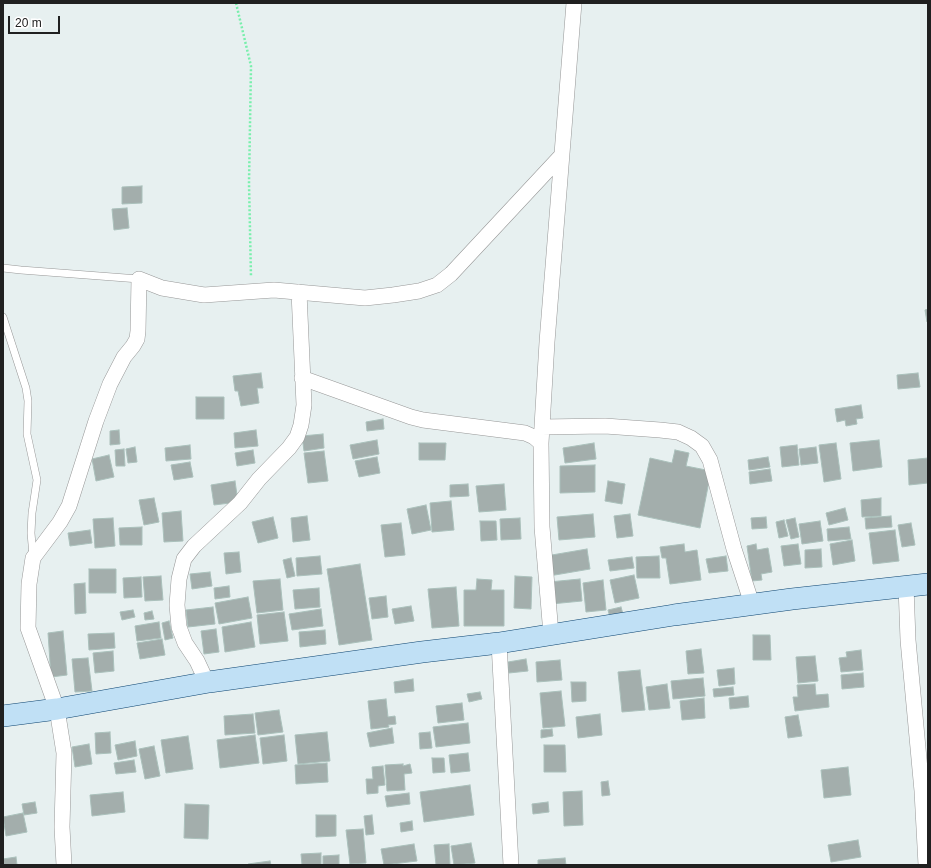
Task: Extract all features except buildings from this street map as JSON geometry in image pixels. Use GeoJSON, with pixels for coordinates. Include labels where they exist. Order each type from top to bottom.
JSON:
{"type":"FeatureCollection","features":[{"type":"Feature","properties":{"kind":"main road"},"geometry":{"type":"LineString","coordinates":[[3,716],[57,709],[209,682],[422,652],[499,643],[792,598],[928,584]]}},
{"type":"Feature","properties":{"kind":"street"},"geometry":{"type":"LineString","coordinates":[[551,634],[542,527],[541,443],[561,156],[574,3]]}},
{"type":"Feature","properties":{"kind":"street"},"geometry":{"type":"LineString","coordinates":[[64,865],[62,827],[64,753],[57,709],[28,628],[29,584],[33,558],[60,522],[69,506],[96,421],[110,384],[124,357],[133,346],[136,339],[138,331],[139,279],[162,288],[204,295],[274,290],[365,298],[406,293],[437,285],[451,274],[561,156]]}},
{"type":"Feature","properties":{"kind":"street"},"geometry":{"type":"LineString","coordinates":[[209,682],[185,643],[179,627],[177,605],[179,579],[184,559],[194,546],[240,503],[259,479],[289,448],[297,437],[301,425],[304,405],[299,292]]}},
{"type":"Feature","properties":{"kind":"street"},"geometry":{"type":"LineString","coordinates":[[302,378],[423,420],[525,433],[534,437],[541,443]]}},
{"type":"Feature","properties":{"kind":"street"},"geometry":{"type":"LineString","coordinates":[[542,427],[605,426],[678,432],[691,438],[702,446],[710,460],[734,549],[752,604]]}},
{"type":"Feature","properties":{"kind":"street"},"geometry":{"type":"LineString","coordinates":[[906,586],[908,640],[922,791],[926,865]]}},
{"type":"Feature","properties":{"kind":"street"},"geometry":{"type":"LineString","coordinates":[[499,643],[511,865]]}},
{"type":"Feature","properties":{"kind":"lane"},"geometry":{"type":"LineString","coordinates":[[3,268],[139,279]]}},
{"type":"Feature","properties":{"kind":"lane"},"geometry":{"type":"LineString","coordinates":[[3,317],[26,388],[28,401],[28,434],[37,480],[32,513],[31,533],[33,558]]}},
{"type":"Feature","properties":{"kind":"path"},"geometry":{"type":"LineString","coordinates":[[236,3],[251,66],[248,183],[251,291]]}}]}
